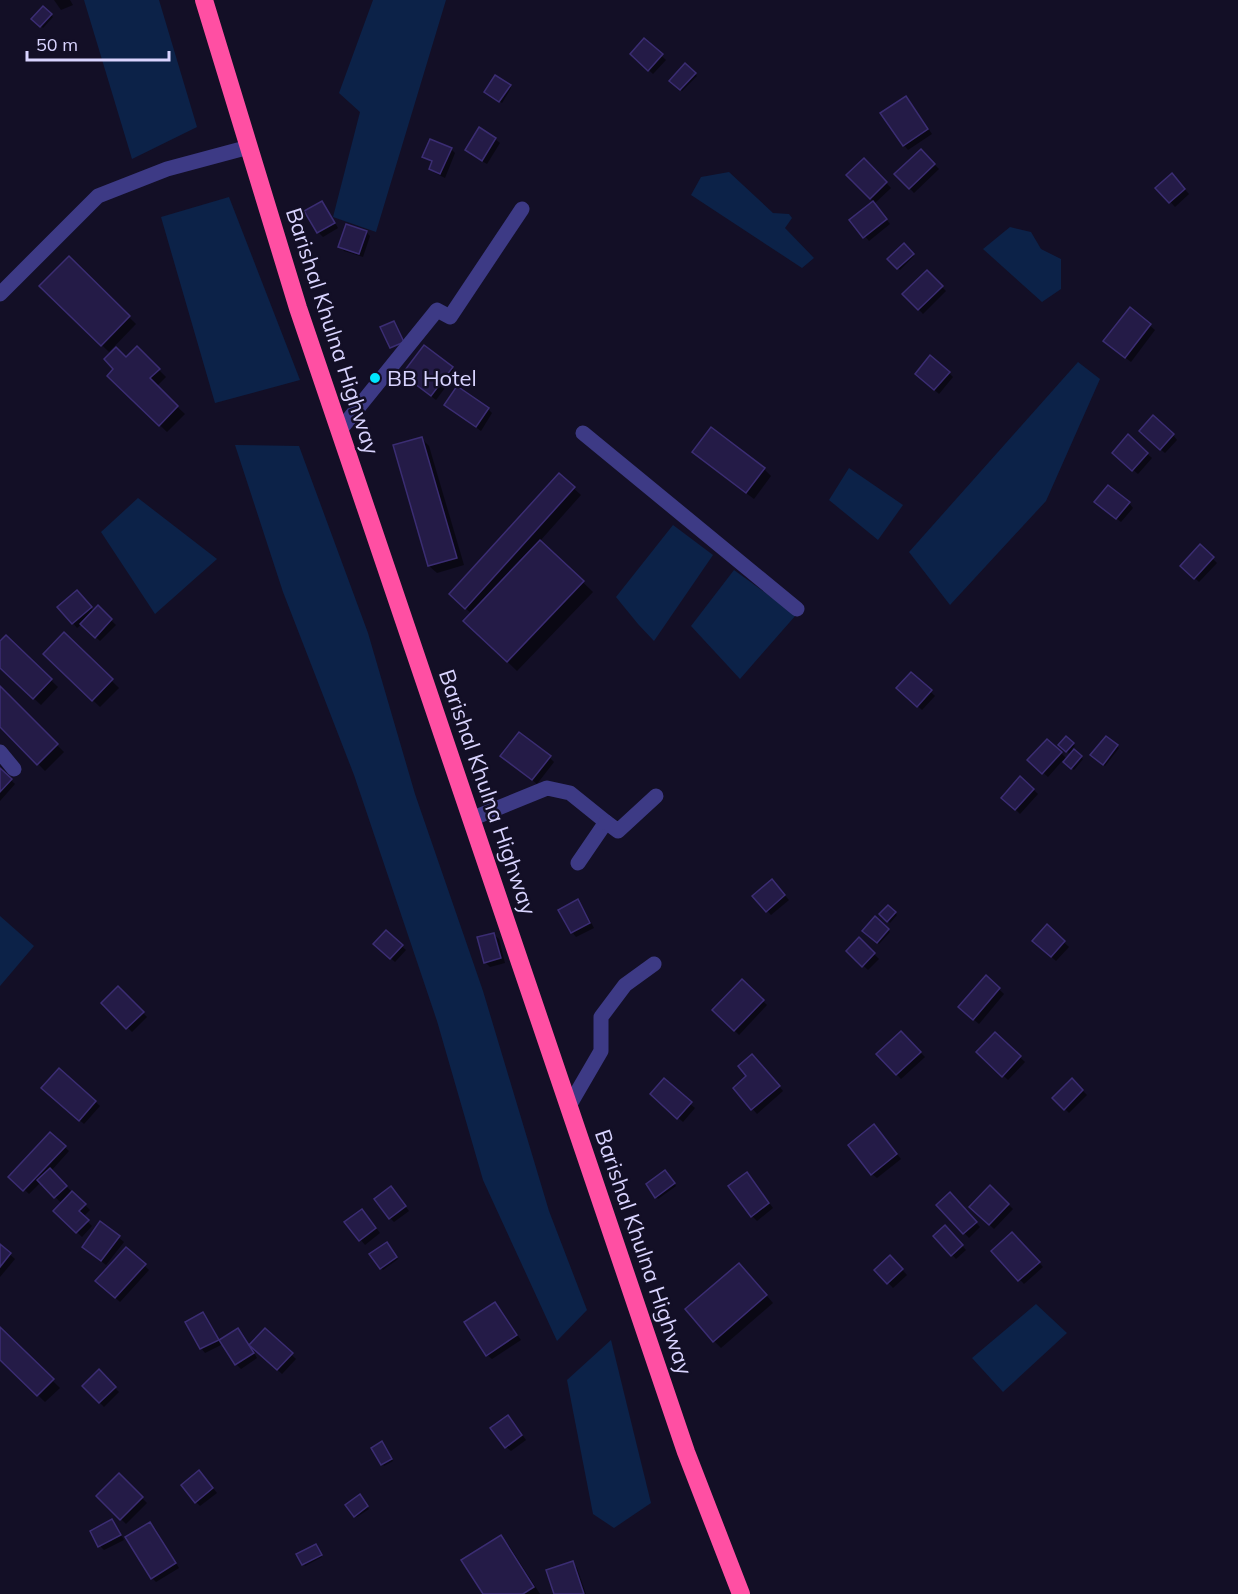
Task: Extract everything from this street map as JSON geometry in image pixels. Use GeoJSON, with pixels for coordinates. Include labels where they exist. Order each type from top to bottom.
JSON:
{"type":"FeatureCollection","features":[{"type":"Feature","properties":{"kind":"highway","name":"Barishal Khulna Highway"},"geometry":{"type":"LineString","coordinates":[[204,0],[298,308],[339,430],[686,1452],[741,1594]]}},
{"type":"Feature","properties":{"kind":"street"},"geometry":{"type":"LineString","coordinates":[[0,294],[98,196],[166,169],[249,147]]}},
{"type":"Feature","properties":{"kind":"street"},"geometry":{"type":"LineString","coordinates":[[339,430],[437,310],[450,317],[522,209]]}},
{"type":"Feature","properties":{"kind":"street"},"geometry":{"type":"LineString","coordinates":[[583,433],[797,609]]}},
{"type":"Feature","properties":{"kind":"street"},"geometry":{"type":"LineString","coordinates":[[0,752],[14,770]]}},
{"type":"Feature","properties":{"kind":"street"},"geometry":{"type":"LineString","coordinates":[[471,819],[547,788],[570,793],[618,831],[656,796]]}},
{"type":"Feature","properties":{"kind":"street"},"geometry":{"type":"LineString","coordinates":[[578,863],[606,822]]}},
{"type":"Feature","properties":{"kind":"street"},"geometry":{"type":"LineString","coordinates":[[569,1106],[602,1051],[601,1017],[625,985],[654,964]]}},
{"type":"Feature","properties":{"kind":"water"},"geometry":{"type":"Polygon","coordinates":[[[84,0],[159,0],[197,127],[132,159],[84,0]]]}},
{"type":"Feature","properties":{"kind":"water"},"geometry":{"type":"Polygon","coordinates":[[[373,0],[446,0],[376,232],[333,217],[360,112],[339,93],[373,0]]]}},
{"type":"Feature","properties":{"kind":"water"},"geometry":{"type":"Polygon","coordinates":[[[729,172],[773,213],[789,214],[792,218],[785,228],[814,258],[802,268],[691,195],[701,177],[729,172]]]}},
{"type":"Feature","properties":{"kind":"water"},"geometry":{"type":"Polygon","coordinates":[[[229,197],[300,380],[215,403],[161,217],[229,197]]]}},
{"type":"Feature","properties":{"kind":"water"},"geometry":{"type":"Polygon","coordinates":[[[1010,227],[1031,232],[1041,249],[1061,259],[1061,289],[1042,302],[983,249],[1010,227]]]}},
{"type":"Feature","properties":{"kind":"water"},"geometry":{"type":"Polygon","coordinates":[[[1078,362],[1100,379],[1046,501],[950,605],[909,552],[1078,362]]]}},
{"type":"Feature","properties":{"kind":"water"},"geometry":{"type":"Polygon","coordinates":[[[235,445],[299,446],[368,633],[415,794],[483,991],[549,1211],[587,1310],[557,1341],[483,1180],[437,1021],[354,775],[283,592],[235,445]]]}},
{"type":"Feature","properties":{"kind":"water"},"geometry":{"type":"Polygon","coordinates":[[[849,468],[903,505],[878,540],[829,500],[849,468]]]}},
{"type":"Feature","properties":{"kind":"water"},"geometry":{"type":"Polygon","coordinates":[[[138,498],[217,559],[155,614],[101,532],[138,498]]]}},
{"type":"Feature","properties":{"kind":"water"},"geometry":{"type":"Polygon","coordinates":[[[673,525],[713,555],[654,641],[616,597],[673,525]]]}},
{"type":"Feature","properties":{"kind":"water"},"geometry":{"type":"Polygon","coordinates":[[[734,570],[796,615],[740,679],[691,626],[734,570]]]}},
{"type":"Feature","properties":{"kind":"water"},"geometry":{"type":"Polygon","coordinates":[[[0,916],[34,946],[0,986],[0,916]]]}},
{"type":"Feature","properties":{"kind":"water"},"geometry":{"type":"Polygon","coordinates":[[[1036,1304],[1067,1333],[1003,1392],[972,1358],[1036,1304]]]}},
{"type":"Feature","properties":{"kind":"water"},"geometry":{"type":"Polygon","coordinates":[[[611,1340],[651,1503],[614,1528],[593,1514],[567,1380],[611,1340]]]}},
{"type":"Feature","properties":{"kind":"building"},"geometry":{"type":"Polygon","coordinates":[[[43,6],[52,14],[40,27],[31,19],[43,6]]]}},
{"type":"Feature","properties":{"kind":"building"},"geometry":{"type":"Polygon","coordinates":[[[644,38],[663,54],[648,71],[630,54],[644,38]]]}},
{"type":"Feature","properties":{"kind":"building"},"geometry":{"type":"Polygon","coordinates":[[[685,63],[696,73],[680,90],[669,81],[685,63]]]}},
{"type":"Feature","properties":{"kind":"building"},"geometry":{"type":"Polygon","coordinates":[[[495,75],[511,85],[499,102],[484,92],[495,75]]]}},
{"type":"Feature","properties":{"kind":"building"},"geometry":{"type":"Polygon","coordinates":[[[906,96],[928,129],[903,146],[880,113],[906,96]]]}},
{"type":"Feature","properties":{"kind":"building"},"geometry":{"type":"Polygon","coordinates":[[[479,127],[496,138],[482,161],[465,150],[479,127]]]}},
{"type":"Feature","properties":{"kind":"building"},"geometry":{"type":"Polygon","coordinates":[[[430,139],[452,148],[440,174],[429,169],[432,161],[422,157],[430,139]]]}},
{"type":"Feature","properties":{"kind":"building"},"geometry":{"type":"Polygon","coordinates":[[[921,149],[935,164],[909,189],[894,174],[921,149]]]}},
{"type":"Feature","properties":{"kind":"building"},"geometry":{"type":"Polygon","coordinates":[[[864,158],[887,182],[870,199],[846,175],[864,158]]]}},
{"type":"Feature","properties":{"kind":"building"},"geometry":{"type":"Polygon","coordinates":[[[1172,173],[1185,189],[1169,203],[1155,188],[1172,173]]]}},
{"type":"Feature","properties":{"kind":"building"},"geometry":{"type":"Polygon","coordinates":[[[322,201],[335,223],[317,233],[304,211],[322,201]]]}},
{"type":"Feature","properties":{"kind":"building"},"geometry":{"type":"Polygon","coordinates":[[[873,201],[887,219],[863,238],[849,220],[873,201]]]}},
{"type":"Feature","properties":{"kind":"building"},"geometry":{"type":"Polygon","coordinates":[[[346,224],[367,231],[359,254],[338,247],[346,224]]]}},
{"type":"Feature","properties":{"kind":"building"},"geometry":{"type":"Polygon","coordinates":[[[904,243],[914,254],[897,269],[887,259],[904,243]]]}},
{"type":"Feature","properties":{"kind":"building"},"geometry":{"type":"Polygon","coordinates":[[[69,256],[130,316],[101,346],[39,286],[69,256]]]}},
{"type":"Feature","properties":{"kind":"building"},"geometry":{"type":"Polygon","coordinates":[[[927,270],[943,286],[918,310],[902,294],[927,270]]]}},
{"type":"Feature","properties":{"kind":"building"},"geometry":{"type":"Polygon","coordinates":[[[1130,307],[1151,324],[1125,358],[1103,341],[1130,307]]]}},
{"type":"Feature","properties":{"kind":"building"},"geometry":{"type":"Polygon","coordinates":[[[394,321],[404,342],[390,348],[380,327],[394,321]]]}},
{"type":"Feature","properties":{"kind":"building"},"geometry":{"type":"Polygon","coordinates":[[[424,345],[453,367],[431,396],[402,374],[424,345]]]}},
{"type":"Feature","properties":{"kind":"building"},"geometry":{"type":"Polygon","coordinates":[[[137,346],[160,369],[150,378],[178,406],[159,426],[107,376],[113,369],[104,359],[116,347],[126,357],[137,346]]]}},
{"type":"Feature","properties":{"kind":"building"},"geometry":{"type":"Polygon","coordinates":[[[930,355],[950,372],[934,390],[915,374],[930,355]]]}},
{"type":"Feature","properties":{"kind":"building"},"geometry":{"type":"Polygon","coordinates":[[[457,386],[489,408],[476,427],[444,405],[457,386]]]}},
{"type":"Feature","properties":{"kind":"building"},"geometry":{"type":"Polygon","coordinates":[[[1153,415],[1174,434],[1160,450],[1139,431],[1153,415]]]}},
{"type":"Feature","properties":{"kind":"building"},"geometry":{"type":"Polygon","coordinates":[[[711,427],[765,468],[746,493],[692,452],[711,427]]]}},
{"type":"Feature","properties":{"kind":"building"},"geometry":{"type":"Polygon","coordinates":[[[1128,434],[1148,453],[1132,471],[1112,453],[1128,434]]]}},
{"type":"Feature","properties":{"kind":"building"},"geometry":{"type":"Polygon","coordinates":[[[422,437],[457,558],[428,566],[393,445],[422,437]]]}},
{"type":"Feature","properties":{"kind":"building"},"geometry":{"type":"Polygon","coordinates":[[[559,473],[575,487],[465,609],[449,594],[559,473]]]}},
{"type":"Feature","properties":{"kind":"building"},"geometry":{"type":"Polygon","coordinates":[[[1108,485],[1130,502],[1116,519],[1094,502],[1108,485]]]}},
{"type":"Feature","properties":{"kind":"building"},"geometry":{"type":"Polygon","coordinates":[[[540,540],[584,581],[507,662],[463,621],[540,540]]]}},
{"type":"Feature","properties":{"kind":"building"},"geometry":{"type":"Polygon","coordinates":[[[1200,544],[1214,557],[1194,579],[1180,566],[1200,544]]]}},
{"type":"Feature","properties":{"kind":"building"},"geometry":{"type":"Polygon","coordinates":[[[77,590],[92,607],[72,624],[57,607],[77,590]]]}},
{"type":"Feature","properties":{"kind":"building"},"geometry":{"type":"Polygon","coordinates":[[[98,605],[112,619],[95,638],[80,624],[98,605]]]}},
{"type":"Feature","properties":{"kind":"building"},"geometry":{"type":"Polygon","coordinates":[[[64,632],[113,679],[92,701],[43,654],[64,632]]]}},
{"type":"Feature","properties":{"kind":"building"},"geometry":{"type":"Polygon","coordinates":[[[6,635],[52,679],[33,699],[0,668],[0,641],[6,635]]]}},
{"type":"Feature","properties":{"kind":"building"},"geometry":{"type":"Polygon","coordinates":[[[911,672],[932,690],[917,707],[896,688],[911,672]]]}},
{"type":"Feature","properties":{"kind":"building"},"geometry":{"type":"Polygon","coordinates":[[[0,686],[58,744],[37,765],[0,727],[0,686]]]}},
{"type":"Feature","properties":{"kind":"building"},"geometry":{"type":"Polygon","coordinates":[[[519,732],[551,756],[532,780],[500,756],[519,732]]]}},
{"type":"Feature","properties":{"kind":"building"},"geometry":{"type":"Polygon","coordinates":[[[1066,736],[1074,743],[1066,752],[1058,745],[1066,736]]]}},
{"type":"Feature","properties":{"kind":"building"},"geometry":{"type":"Polygon","coordinates":[[[1106,736],[1118,745],[1103,765],[1090,755],[1106,736]]]}},
{"type":"Feature","properties":{"kind":"building"},"geometry":{"type":"Polygon","coordinates":[[[1047,739],[1062,752],[1042,774],[1027,760],[1047,739]]]}},
{"type":"Feature","properties":{"kind":"building"},"geometry":{"type":"Polygon","coordinates":[[[1074,749],[1082,756],[1071,769],[1063,762],[1074,749]]]}},
{"type":"Feature","properties":{"kind":"building"},"geometry":{"type":"Polygon","coordinates":[[[0,768],[12,779],[0,792],[0,768]]]}},
{"type":"Feature","properties":{"kind":"building"},"geometry":{"type":"Polygon","coordinates":[[[1020,776],[1034,789],[1015,810],[1001,798],[1020,776]]]}},
{"type":"Feature","properties":{"kind":"building"},"geometry":{"type":"Polygon","coordinates":[[[772,879],[785,895],[766,912],[752,896],[772,879]]]}},
{"type":"Feature","properties":{"kind":"building"},"geometry":{"type":"Polygon","coordinates":[[[578,899],[590,923],[571,933],[558,910],[578,899]]]}},
{"type":"Feature","properties":{"kind":"building"},"geometry":{"type":"Polygon","coordinates":[[[888,905],[896,912],[887,922],[879,914],[888,905]]]}},
{"type":"Feature","properties":{"kind":"building"},"geometry":{"type":"Polygon","coordinates":[[[875,916],[889,929],[877,943],[862,931],[875,916]]]}},
{"type":"Feature","properties":{"kind":"building"},"geometry":{"type":"Polygon","coordinates":[[[1047,924],[1065,941],[1051,957],[1032,941],[1047,924]]]}},
{"type":"Feature","properties":{"kind":"building"},"geometry":{"type":"Polygon","coordinates":[[[386,930],[403,945],[390,959],[373,944],[386,930]]]}},
{"type":"Feature","properties":{"kind":"building"},"geometry":{"type":"Polygon","coordinates":[[[494,933],[501,958],[484,963],[477,937],[494,933]]]}},
{"type":"Feature","properties":{"kind":"building"},"geometry":{"type":"Polygon","coordinates":[[[859,937],[875,953],[862,967],[846,951],[859,937]]]}},
{"type":"Feature","properties":{"kind":"building"},"geometry":{"type":"Polygon","coordinates":[[[986,975],[1000,988],[973,1020],[958,1007],[986,975]]]}},
{"type":"Feature","properties":{"kind":"building"},"geometry":{"type":"Polygon","coordinates":[[[742,979],[764,1000],[734,1031],[712,1010],[742,979]]]}},
{"type":"Feature","properties":{"kind":"building"},"geometry":{"type":"Polygon","coordinates":[[[118,986],[144,1012],[126,1029],[101,1003],[118,986]]]}},
{"type":"Feature","properties":{"kind":"building"},"geometry":{"type":"Polygon","coordinates":[[[901,1031],[921,1052],[896,1075],[876,1054],[901,1031]]]}},
{"type":"Feature","properties":{"kind":"building"},"geometry":{"type":"Polygon","coordinates":[[[995,1032],[1021,1056],[1002,1077],[976,1052],[995,1032]]]}},
{"type":"Feature","properties":{"kind":"building"},"geometry":{"type":"Polygon","coordinates":[[[752,1054],[780,1086],[751,1110],[733,1088],[746,1076],[738,1066],[752,1054]]]}},
{"type":"Feature","properties":{"kind":"building"},"geometry":{"type":"Polygon","coordinates":[[[59,1068],[96,1101],[79,1121],[41,1088],[59,1068]]]}},
{"type":"Feature","properties":{"kind":"building"},"geometry":{"type":"Polygon","coordinates":[[[664,1078],[692,1102],[677,1119],[650,1094],[664,1078]]]}},
{"type":"Feature","properties":{"kind":"building"},"geometry":{"type":"Polygon","coordinates":[[[1072,1078],[1083,1090],[1064,1110],[1052,1098],[1072,1078]]]}},
{"type":"Feature","properties":{"kind":"building"},"geometry":{"type":"Polygon","coordinates":[[[874,1124],[897,1154],[871,1175],[848,1145],[874,1124]]]}},
{"type":"Feature","properties":{"kind":"building"},"geometry":{"type":"Polygon","coordinates":[[[50,1132],[66,1146],[23,1191],[8,1177],[50,1132]]]}},
{"type":"Feature","properties":{"kind":"building"},"geometry":{"type":"Polygon","coordinates":[[[50,1168],[67,1186],[54,1198],[37,1180],[50,1168]]]}},
{"type":"Feature","properties":{"kind":"building"},"geometry":{"type":"Polygon","coordinates":[[[665,1170],[675,1183],[655,1198],[646,1184],[665,1170]]]}},
{"type":"Feature","properties":{"kind":"building"},"geometry":{"type":"Polygon","coordinates":[[[747,1172],[769,1203],[751,1217],[728,1186],[747,1172]]]}},
{"type":"Feature","properties":{"kind":"building"},"geometry":{"type":"Polygon","coordinates":[[[990,1185],[1009,1204],[989,1225],[969,1207],[990,1185]]]}},
{"type":"Feature","properties":{"kind":"building"},"geometry":{"type":"Polygon","coordinates":[[[391,1186],[406,1206],[389,1219],[374,1199],[391,1186]]]}},
{"type":"Feature","properties":{"kind":"building"},"geometry":{"type":"Polygon","coordinates":[[[72,1191],[86,1204],[79,1211],[89,1220],[76,1233],[53,1211],[72,1191]]]}},
{"type":"Feature","properties":{"kind":"building"},"geometry":{"type":"Polygon","coordinates":[[[950,1192],[977,1222],[963,1234],[936,1205],[950,1192]]]}},
{"type":"Feature","properties":{"kind":"building"},"geometry":{"type":"Polygon","coordinates":[[[362,1209],[376,1228],[359,1241],[344,1222],[362,1209]]]}},
{"type":"Feature","properties":{"kind":"building"},"geometry":{"type":"Polygon","coordinates":[[[100,1221],[120,1236],[101,1261],[82,1247],[100,1221]]]}},
{"type":"Feature","properties":{"kind":"building"},"geometry":{"type":"Polygon","coordinates":[[[945,1225],[963,1245],[951,1256],[933,1236],[945,1225]]]}},
{"type":"Feature","properties":{"kind":"building"},"geometry":{"type":"Polygon","coordinates":[[[1012,1232],[1040,1262],[1018,1281],[991,1251],[1012,1232]]]}},
{"type":"Feature","properties":{"kind":"building"},"geometry":{"type":"Polygon","coordinates":[[[387,1242],[397,1257],[380,1269],[369,1254],[387,1242]]]}},
{"type":"Feature","properties":{"kind":"building"},"geometry":{"type":"Polygon","coordinates":[[[0,1244],[11,1253],[0,1267],[0,1244]]]}},
{"type":"Feature","properties":{"kind":"building"},"geometry":{"type":"Polygon","coordinates":[[[126,1247],[146,1264],[115,1298],[95,1281],[126,1247]]]}},
{"type":"Feature","properties":{"kind":"building"},"geometry":{"type":"Polygon","coordinates":[[[890,1255],[903,1269],[887,1284],[874,1270],[890,1255]]]}},
{"type":"Feature","properties":{"kind":"building"},"geometry":{"type":"Polygon","coordinates":[[[739,1263],[767,1295],[713,1342],[685,1309],[739,1263]]]}},
{"type":"Feature","properties":{"kind":"building"},"geometry":{"type":"Polygon","coordinates":[[[495,1302],[517,1335],[486,1356],[464,1322],[495,1302]]]}},
{"type":"Feature","properties":{"kind":"building"},"geometry":{"type":"Polygon","coordinates":[[[203,1312],[219,1340],[200,1349],[185,1322],[203,1312]]]}},
{"type":"Feature","properties":{"kind":"building"},"geometry":{"type":"Polygon","coordinates":[[[0,1327],[54,1379],[37,1396],[0,1360],[0,1327]]]}},
{"type":"Feature","properties":{"kind":"building"},"geometry":{"type":"Polygon","coordinates":[[[238,1328],[254,1353],[235,1365],[219,1340],[238,1328]]]}},
{"type":"Feature","properties":{"kind":"building"},"geometry":{"type":"Polygon","coordinates":[[[265,1328],[293,1353],[277,1370],[249,1345],[265,1328]]]}},
{"type":"Feature","properties":{"kind":"building"},"geometry":{"type":"Polygon","coordinates":[[[99,1369],[116,1387],[99,1403],[82,1386],[99,1369]]]}},
{"type":"Feature","properties":{"kind":"building"},"geometry":{"type":"Polygon","coordinates":[[[508,1415],[522,1435],[505,1448],[490,1428],[508,1415]]]}},
{"type":"Feature","properties":{"kind":"building"},"geometry":{"type":"Polygon","coordinates":[[[382,1441],[392,1459],[381,1465],[371,1448],[382,1441]]]}},
{"type":"Feature","properties":{"kind":"building"},"geometry":{"type":"Polygon","coordinates":[[[199,1470],[213,1488],[195,1503],[181,1485],[199,1470]]]}},
{"type":"Feature","properties":{"kind":"building"},"geometry":{"type":"Polygon","coordinates":[[[119,1473],[143,1497],[120,1520],[96,1496],[119,1473]]]}},
{"type":"Feature","properties":{"kind":"building"},"geometry":{"type":"Polygon","coordinates":[[[360,1494],[368,1506],[354,1517],[345,1505],[360,1494]]]}},
{"type":"Feature","properties":{"kind":"building"},"geometry":{"type":"Polygon","coordinates":[[[112,1519],[121,1535],[98,1547],[90,1531],[112,1519]]]}},
{"type":"Feature","properties":{"kind":"building"},"geometry":{"type":"Polygon","coordinates":[[[150,1522],[176,1563],[151,1579],[125,1537],[150,1522]]]}},
{"type":"Feature","properties":{"kind":"building"},"geometry":{"type":"Polygon","coordinates":[[[501,1535],[534,1587],[523,1594],[483,1594],[461,1560],[501,1535]]]}},
{"type":"Feature","properties":{"kind":"building"},"geometry":{"type":"Polygon","coordinates":[[[316,1544],[322,1555],[302,1565],[296,1554],[316,1544]]]}},
{"type":"Feature","properties":{"kind":"building"},"geometry":{"type":"Polygon","coordinates":[[[573,1561],[584,1594],[554,1594],[546,1570],[573,1561]]]}},
{"type":"Feature","properties":{"kind":"place","name":"BB Hotel"},"geometry":{"type":"Point","coordinates":[375,378]}}]}
